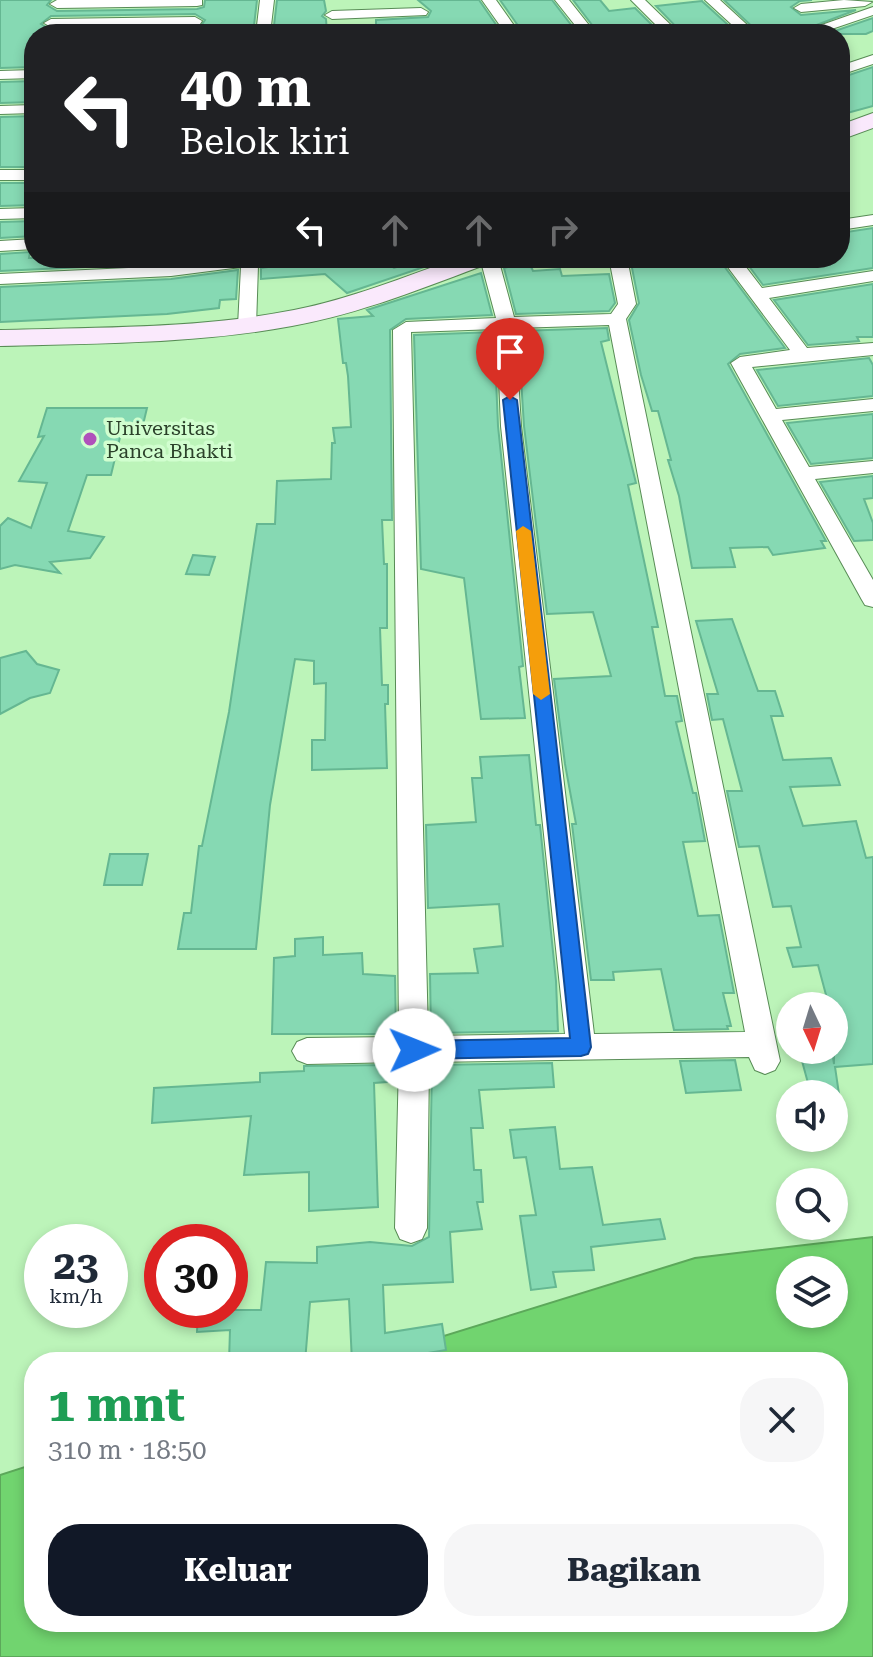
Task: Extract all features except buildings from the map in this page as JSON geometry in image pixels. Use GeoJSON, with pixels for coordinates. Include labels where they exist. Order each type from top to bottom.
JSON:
{"type":"FeatureCollection","features":[{"type":"Feature","properties":{"kind":"street"},"geometry":{"type":"LineString","coordinates":[[264,24],[267,0]]}},
{"type":"Feature","properties":{"kind":"street"},"geometry":{"type":"LineString","coordinates":[[330,0],[332,24]]}},
{"type":"Feature","properties":{"kind":"street"},"geometry":{"type":"LineString","coordinates":[[489,0],[506,24]]}},
{"type":"Feature","properties":{"kind":"street"},"geometry":{"type":"LineString","coordinates":[[562,0],[581,24]]}},
{"type":"Feature","properties":{"kind":"street"},"geometry":{"type":"LineString","coordinates":[[638,0],[663,24]]}},
{"type":"Feature","properties":{"kind":"street"},"geometry":{"type":"LineString","coordinates":[[712,0],[739,24]]}},
{"type":"Feature","properties":{"kind":"street"},"geometry":{"type":"LineString","coordinates":[[50,24],[58,2],[197,1],[194,24]]}},
{"type":"Feature","properties":{"kind":"street"},"geometry":{"type":"LineString","coordinates":[[796,4],[873,1]]}},
{"type":"Feature","properties":{"kind":"street"},"geometry":{"type":"LineString","coordinates":[[796,4],[820,24]]}},
{"type":"Feature","properties":{"kind":"street"},"geometry":{"type":"LineString","coordinates":[[833,24],[873,11]]}},
{"type":"Feature","properties":{"kind":"street"},"geometry":{"type":"LineString","coordinates":[[332,15],[420,12]]}},
{"type":"Feature","properties":{"kind":"street"},"geometry":{"type":"LineString","coordinates":[[850,67],[873,59]]}},
{"type":"Feature","properties":{"kind":"street"},"geometry":{"type":"LineString","coordinates":[[0,75],[24,74]]}},
{"type":"Feature","properties":{"kind":"street"},"geometry":{"type":"LineString","coordinates":[[0,110],[24,109]]}},
{"type":"Feature","properties":{"kind":"street"},"geometry":{"type":"LineString","coordinates":[[850,129],[873,120]]}},
{"type":"Feature","properties":{"kind":"street"},"geometry":{"type":"LineString","coordinates":[[0,175],[24,175]]}},
{"type":"Feature","properties":{"kind":"street"},"geometry":{"type":"LineString","coordinates":[[0,214],[24,213]]}},
{"type":"Feature","properties":{"kind":"street"},"geometry":{"type":"LineString","coordinates":[[850,223],[873,220]]}},
{"type":"Feature","properties":{"kind":"street"},"geometry":{"type":"LineString","coordinates":[[0,246],[24,245]]}},
{"type":"Feature","properties":{"kind":"street"},"geometry":{"type":"LineString","coordinates":[[0,279],[193,268]]}},
{"type":"Feature","properties":{"kind":"street"},"geometry":{"type":"LineString","coordinates":[[247,326],[250,268]]}},
{"type":"Feature","properties":{"kind":"street"},"geometry":{"type":"LineString","coordinates":[[0,338],[247,326],[337,308],[452,268]]}},
{"type":"Feature","properties":{"kind":"street"},"geometry":{"type":"LineString","coordinates":[[492,268],[506,321],[511,426],[581,1047]]}},
{"type":"Feature","properties":{"kind":"street"},"geometry":{"type":"LineString","coordinates":[[307,1051],[581,1047],[763,1053],[617,319],[627,304],[620,268]]}},
{"type":"Feature","properties":{"kind":"street"},"geometry":{"type":"LineString","coordinates":[[738,268],[802,354]]}},
{"type":"Feature","properties":{"kind":"street"},"geometry":{"type":"LineString","coordinates":[[759,294],[866,277],[873,298]]}},
{"type":"Feature","properties":{"kind":"street"},"geometry":{"type":"LineString","coordinates":[[411,1228],[414,1050],[402,334],[406,327],[617,319]]}},
{"type":"Feature","properties":{"kind":"street"},"geometry":{"type":"LineString","coordinates":[[873,349],[802,354],[740,363],[873,600]]}},
{"type":"Feature","properties":{"kind":"street"},"geometry":{"type":"LineString","coordinates":[[769,416],[873,405]]}},
{"type":"Feature","properties":{"kind":"street"},"geometry":{"type":"LineString","coordinates":[[803,474],[873,467]]}},
{"type":"Feature","properties":{"kind":"street"},"geometry":{"type":"LineString","coordinates":[[847,551],[873,549]]}},
{"type":"Feature","properties":{"kind":"shaded area"},"geometry":{"type":"Polygon","coordinates":[[[873,1237],[873,1657],[0,1657],[0,1475],[24,1467],[24,1632],[848,1632],[848,1352],[392,1352],[695,1258],[873,1237]]]}},
{"type":"Feature","properties":{"kind":"slow traffic"},"geometry":{"type":"LineString","coordinates":[[523,531],[541,694]]}},
{"type":"Feature","properties":{"kind":"place","name":"Universitas Panca Bhakti"},"geometry":{"type":"Point","coordinates":[90,439]}},
{"type":"Feature","properties":{"kind":"route"},"geometry":{"type":"LineString","coordinates":[[414,1050],[581,1047],[510,400]]}}]}
